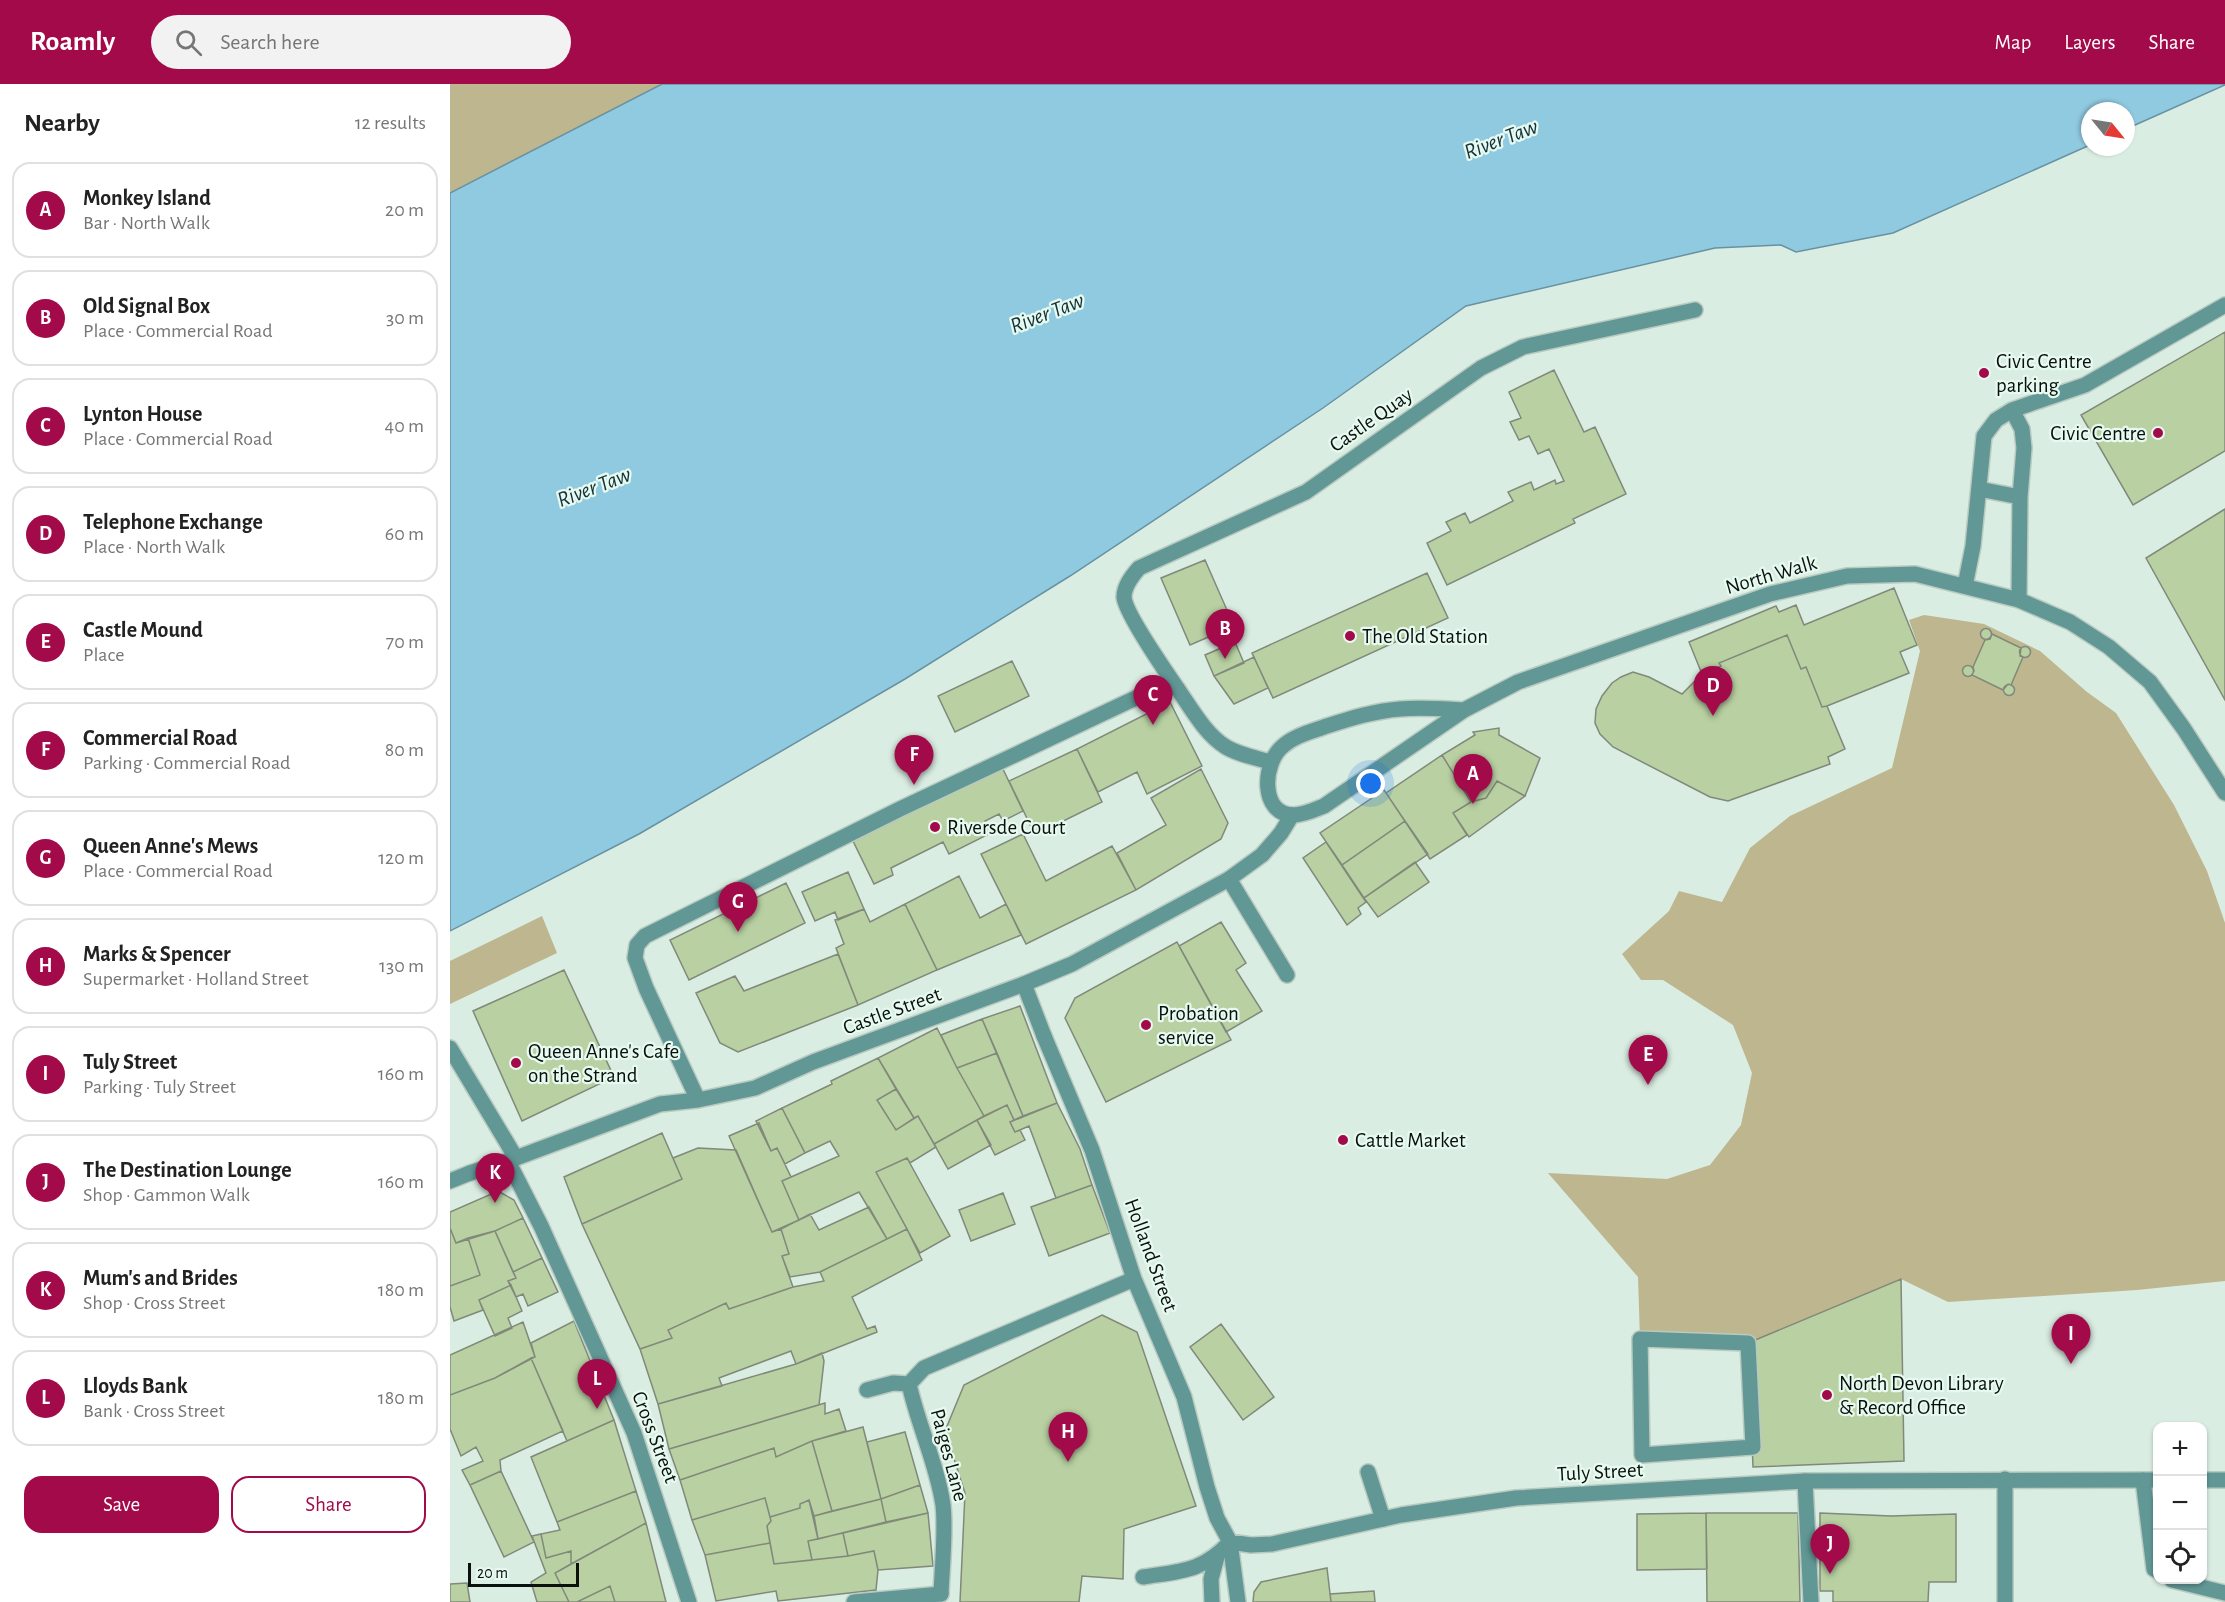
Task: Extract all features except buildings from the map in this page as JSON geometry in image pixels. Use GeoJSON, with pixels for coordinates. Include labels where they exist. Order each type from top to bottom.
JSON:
{"type":"FeatureCollection","features":[{"type":"Feature","properties":{"kind":"street"},"geometry":{"type":"LineString","coordinates":[[1965,586],[1973,546],[1984,436],[1996,420],[2012,410],[2085,385],[2225,305]]}},
{"type":"Feature","properties":{"kind":"street","name":"Castle Quay"},"geometry":{"type":"LineString","coordinates":[[1177,688],[1137,626],[1124,598],[1130,579],[1139,568],[1306,492],[1481,368],[1523,346],[1695,310]]}},
{"type":"Feature","properties":{"kind":"street"},"geometry":{"type":"LineString","coordinates":[[2012,410],[2022,429],[2024,448],[2020,497],[2019,600]]}},
{"type":"Feature","properties":{"kind":"street"},"geometry":{"type":"LineString","coordinates":[[1980,489],[2020,497]]}},
{"type":"Feature","properties":{"kind":"street","name":"North Walk"},"geometry":{"type":"LineString","coordinates":[[1292,815],[1311,812],[1324,806],[1464,710],[1518,682],[1770,594],[1847,576],[1915,574],[2019,600],[2070,622],[2100,641],[2150,682],[2184,729],[2225,793]]}},
{"type":"Feature","properties":{"kind":"street"},"geometry":{"type":"LineString","coordinates":[[698,1100],[646,988],[635,958],[637,945],[645,936],[900,809],[1159,687],[1177,688],[1207,730],[1223,745],[1237,752],[1271,762]]}},
{"type":"Feature","properties":{"kind":"street"},"geometry":{"type":"LineString","coordinates":[[1292,815],[1276,807],[1270,800],[1267,777],[1271,762],[1283,745],[1305,733],[1359,715],[1401,709],[1464,710]]}},
{"type":"Feature","properties":{"kind":"street","name":"Castle Street"},"geometry":{"type":"LineString","coordinates":[[450,1181],[660,1104],[698,1100],[755,1088],[813,1062],[1024,984],[1082,958],[1229,879],[1262,855],[1281,833],[1292,815]]}},
{"type":"Feature","properties":{"kind":"street"},"geometry":{"type":"LineString","coordinates":[[1229,879],[1287,975]]}},
{"type":"Feature","properties":{"kind":"street","name":"Holland Street"},"geometry":{"type":"LineString","coordinates":[[1024,984],[1092,1150],[1134,1279],[1184,1397],[1207,1488],[1217,1518],[1230,1542],[1238,1602]]}},
{"type":"Feature","properties":{"kind":"street","name":"Cross Street"},"geometry":{"type":"LineString","coordinates":[[450,1048],[512,1160],[634,1433],[688,1602]]}},
{"type":"Feature","properties":{"kind":"street"},"geometry":{"type":"LineString","coordinates":[[867,1390],[892,1383],[909,1384],[924,1368],[1134,1279]]}},
{"type":"Feature","properties":{"kind":"street"},"geometry":{"type":"LineString","coordinates":[[1640,1339],[1748,1343],[1753,1447],[1642,1455],[1640,1339]]}},
{"type":"Feature","properties":{"kind":"street","name":"Paiges Lane"},"geometry":{"type":"LineString","coordinates":[[854,1602],[941,1594],[943,1507],[909,1384]]}},
{"type":"Feature","properties":{"kind":"street"},"geometry":{"type":"LineString","coordinates":[[1368,1472],[1383,1519]]}},
{"type":"Feature","properties":{"kind":"street"},"geometry":{"type":"LineString","coordinates":[[2005,1602],[2006,1479]]}},
{"type":"Feature","properties":{"kind":"street"},"geometry":{"type":"LineString","coordinates":[[1806,1480],[1811,1602]]}},
{"type":"Feature","properties":{"kind":"street","name":"Tuly Street"},"geometry":{"type":"LineString","coordinates":[[1230,1542],[1272,1545],[1383,1519],[1516,1498],[1806,1480],[2150,1480]]}},
{"type":"Feature","properties":{"kind":"street"},"geometry":{"type":"LineString","coordinates":[[2150,1480],[2153,1547]]}},
{"type":"Feature","properties":{"kind":"street"},"geometry":{"type":"LineString","coordinates":[[2207,1480],[2225,1480]]}},
{"type":"Feature","properties":{"kind":"street"},"geometry":{"type":"LineString","coordinates":[[1143,1577],[1194,1569],[1217,1557],[1230,1542]]}},
{"type":"Feature","properties":{"kind":"street"},"geometry":{"type":"LineString","coordinates":[[1212,1602],[1211,1579],[1217,1557]]}},
{"type":"Feature","properties":{"kind":"street"},"geometry":{"type":"LineString","coordinates":[[2188,1584],[2225,1593]]}},
{"type":"Feature","properties":{"kind":"shaded area"},"geometry":{"type":"Polygon","coordinates":[[[450,84],[662,84],[450,193],[450,84]]]}},
{"type":"Feature","properties":{"kind":"shaded area"},"geometry":{"type":"Polygon","coordinates":[[[1924,615],[1984,624],[2040,651],[2087,692],[2116,713],[2174,805],[2207,871],[2225,923],[2225,1281],[2137,1290],[1948,1302],[1901,1279],[1748,1343],[1640,1339],[1638,1277],[1548,1173],[1667,1179],[1710,1165],[1741,1125],[1752,1073],[1733,1025],[1663,980],[1641,980],[1622,954],[1669,911],[1679,891],[1722,902],[1750,848],[1790,816],[1892,768],[1920,651],[1909,620],[1924,615]]]}},
{"type":"Feature","properties":{"kind":"shaded area"},"geometry":{"type":"Polygon","coordinates":[[[542,916],[557,953],[450,1004],[450,961],[542,916]]]}},
{"type":"Feature","properties":{"kind":"water","name":"River Taw"},"geometry":{"type":"Polygon","coordinates":[[[662,84],[2225,84],[2135,125],[2135,102],[2081,102],[2081,149],[1893,233],[1796,252],[1781,245],[1715,248],[1466,306],[1323,408],[1070,576],[905,679],[639,834],[450,931],[450,193],[662,84]]]}},
{"type":"Feature","properties":{"kind":"place","name":"Civic Centre parking"},"geometry":{"type":"Point","coordinates":[1984,373]}},
{"type":"Feature","properties":{"kind":"place","name":"Civic Centre"},"geometry":{"type":"Point","coordinates":[2158,433]}},
{"type":"Feature","properties":{"kind":"place","name":"The Old Station"},"geometry":{"type":"Point","coordinates":[1350,636]}},
{"type":"Feature","properties":{"kind":"place","name":"Old Signal Box"},"geometry":{"type":"Point","coordinates":[1225,659]}},
{"type":"Feature","properties":{"kind":"place","name":"Telephone Exchange"},"geometry":{"type":"Point","coordinates":[1713,716]}},
{"type":"Feature","properties":{"kind":"place","name":"Lynton House"},"geometry":{"type":"Point","coordinates":[1153,725]}},
{"type":"Feature","properties":{"kind":"place","name":"Commercial Road"},"geometry":{"type":"Point","coordinates":[914,785]}},
{"type":"Feature","properties":{"kind":"place","name":"Monkey Island"},"geometry":{"type":"Point","coordinates":[1473,804]}},
{"type":"Feature","properties":{"kind":"place","name":"Riversde Court"},"geometry":{"type":"Point","coordinates":[935,827]}},
{"type":"Feature","properties":{"kind":"place","name":"Queen Anne's Mews"},"geometry":{"type":"Point","coordinates":[738,932]}},
{"type":"Feature","properties":{"kind":"place","name":"Probation service"},"geometry":{"type":"Point","coordinates":[1146,1025]}},
{"type":"Feature","properties":{"kind":"place","name":"Queen Anne's Cafe on the Strand"},"geometry":{"type":"Point","coordinates":[516,1063]}},
{"type":"Feature","properties":{"kind":"place","name":"Castle Mound"},"geometry":{"type":"Point","coordinates":[1648,1085]}},
{"type":"Feature","properties":{"kind":"place","name":"Cattle Market"},"geometry":{"type":"Point","coordinates":[1343,1140]}},
{"type":"Feature","properties":{"kind":"place","name":"Mum's and Brides"},"geometry":{"type":"Point","coordinates":[495,1203]}},
{"type":"Feature","properties":{"kind":"place","name":"Tuly Street"},"geometry":{"type":"Point","coordinates":[2071,1364]}},
{"type":"Feature","properties":{"kind":"place","name":"North Devon Library & Record Office"},"geometry":{"type":"Point","coordinates":[1827,1395]}},
{"type":"Feature","properties":{"kind":"place","name":"Lloyds Bank"},"geometry":{"type":"Point","coordinates":[597,1409]}},
{"type":"Feature","properties":{"kind":"place","name":"Marks & Spencer"},"geometry":{"type":"Point","coordinates":[1068,1462]}},
{"type":"Feature","properties":{"kind":"place","name":"The Destination Lounge"},"geometry":{"type":"Point","coordinates":[1830,1574]}}]}
